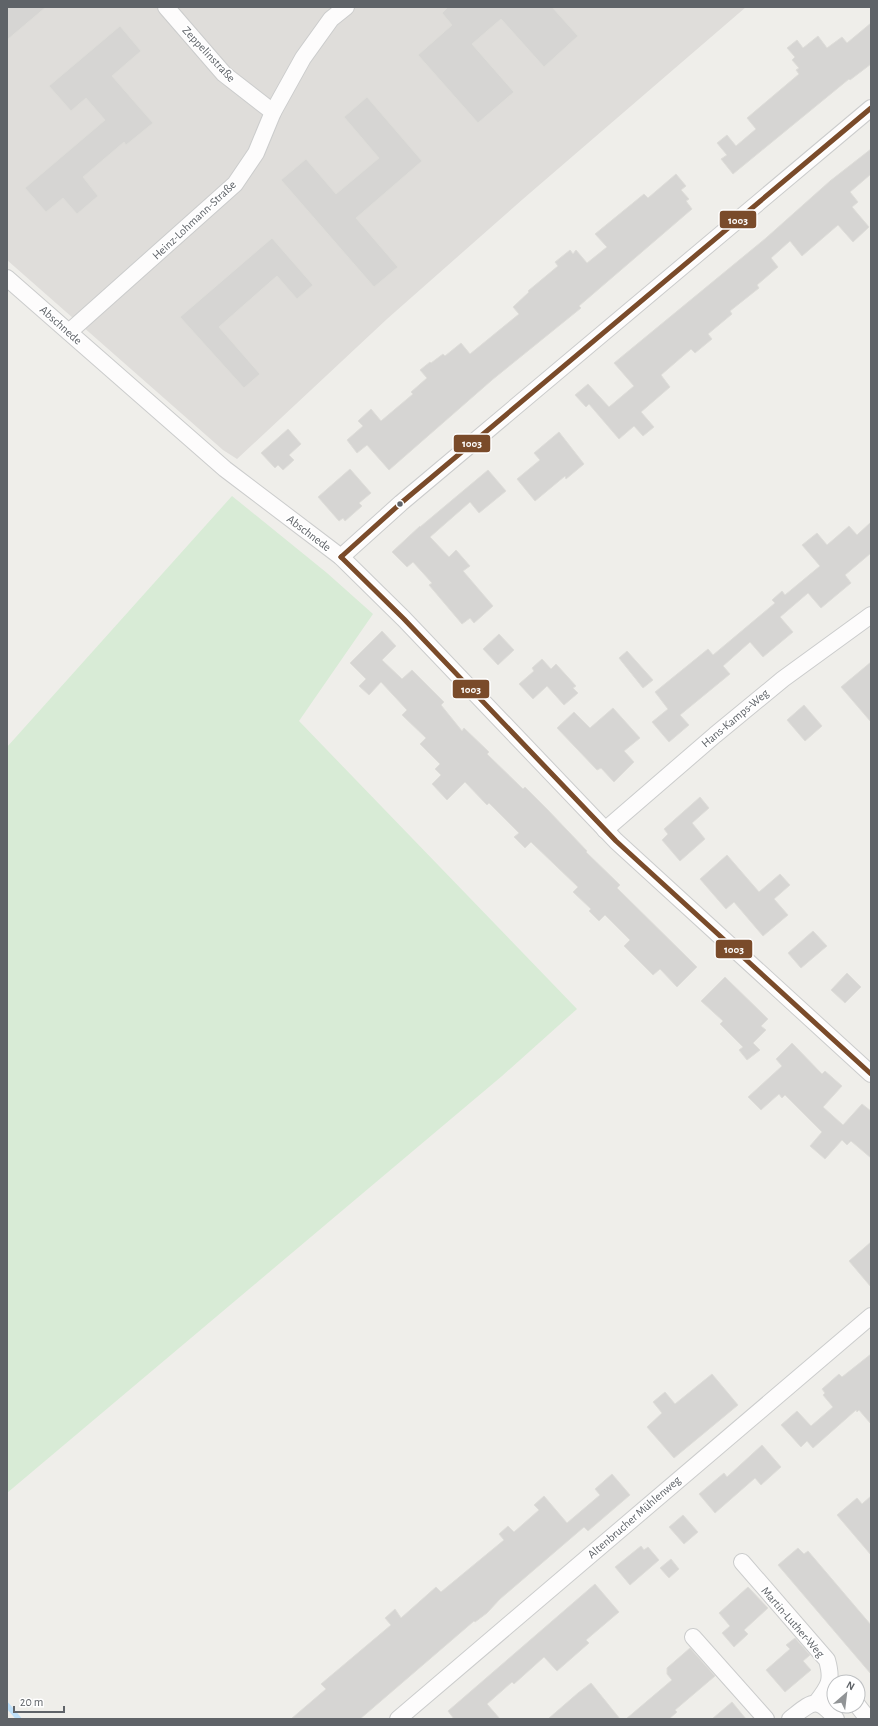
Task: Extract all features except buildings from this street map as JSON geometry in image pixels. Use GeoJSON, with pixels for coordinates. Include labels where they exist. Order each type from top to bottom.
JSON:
{"type":"FeatureCollection","features":[{"type":"Feature","properties":{"kind":"street","name":"Zeppelinstraße"},"geometry":{"type":"LineString","coordinates":[[166,7],[224,74],[273,112]]}},
{"type":"Feature","properties":{"kind":"street","name":"Heinz-Lohmann-Straße"},"geometry":{"type":"LineString","coordinates":[[69,332],[235,184],[256,153],[273,112],[303,58],[331,19],[346,7]]}},
{"type":"Feature","properties":{"kind":"street"},"geometry":{"type":"LineString","coordinates":[[341,557],[401,503],[871,108]]}},
{"type":"Feature","properties":{"kind":"street","name":"Abschnede"},"geometry":{"type":"LineString","coordinates":[[7,278],[226,469],[341,557],[404,619],[605,830],[871,1074]]}},
{"type":"Feature","properties":{"kind":"street","name":"Hans-Kamps-Weg"},"geometry":{"type":"LineString","coordinates":[[605,830],[709,740],[783,679],[871,615]]}},
{"type":"Feature","properties":{"kind":"street","name":"Altenbrucher Mühlenweg"},"geometry":{"type":"LineString","coordinates":[[398,1719],[871,1316]]}},
{"type":"Feature","properties":{"kind":"street","name":"Martin-Luther-Weg"},"geometry":{"type":"LineString","coordinates":[[742,1562],[826,1660],[831,1674]]}},
{"type":"Feature","properties":{"kind":"street"},"geometry":{"type":"LineString","coordinates":[[693,1637],[766,1719]]}},
{"type":"Feature","properties":{"kind":"street","name":"Martin-Luther-Weg"},"geometry":{"type":"LineString","coordinates":[[790,1719],[810,1704],[816,1703],[826,1693]]}},
{"type":"Feature","properties":{"kind":"street"},"geometry":{"type":"LineString","coordinates":[[816,1703],[826,1708],[836,1719]]}},
{"type":"Feature","properties":{"kind":"shaded area"},"geometry":{"type":"Polygon","coordinates":[[[7,7],[746,7],[523,199],[387,319],[237,459],[223,450],[7,260],[7,7]]]}},
{"type":"Feature","properties":{"kind":"green space"},"geometry":{"type":"Polygon","coordinates":[[[232,496],[327,573],[373,614],[299,721],[577,1009],[502,1076],[7,1493],[7,747],[232,496]]]}},
{"type":"Feature","properties":{"kind":"waterway"},"geometry":{"type":"LineString","coordinates":[[7,1705],[19,1719]]}},
{"type":"Feature","properties":{"kind":"transit line","name":"1003"},"geometry":{"type":"LineString","coordinates":[[341,557],[401,503],[871,108]]}},
{"type":"Feature","properties":{"kind":"transit line","name":"1003"},"geometry":{"type":"LineString","coordinates":[[341,557],[404,619],[616,841],[871,1074]]}}]}
